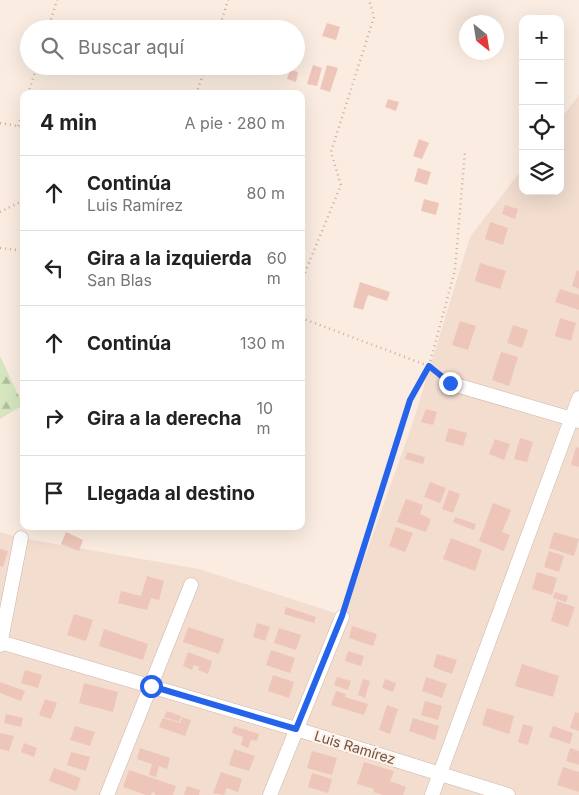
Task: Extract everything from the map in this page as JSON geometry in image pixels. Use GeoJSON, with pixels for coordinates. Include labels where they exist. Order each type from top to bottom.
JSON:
{"type":"FeatureCollection","features":[{"type":"Feature","properties":{"kind":"street"},"geometry":{"type":"LineString","coordinates":[[450,383],[576,420]]}},
{"type":"Feature","properties":{"kind":"street"},"geometry":{"type":"LineString","coordinates":[[432,795],[576,420],[579,398]]}},
{"type":"Feature","properties":{"kind":"street"},"geometry":{"type":"LineString","coordinates":[[0,643],[21,538]]}},
{"type":"Feature","properties":{"kind":"street"},"geometry":{"type":"LineString","coordinates":[[107,795],[191,585]]}},
{"type":"Feature","properties":{"kind":"street"},"geometry":{"type":"LineString","coordinates":[[270,795],[342,616]]}},
{"type":"Feature","properties":{"kind":"street","name":"Luis Ramírez"},"geometry":{"type":"LineString","coordinates":[[0,643],[296,729],[508,795]]}},
{"type":"Feature","properties":{"kind":"path"},"geometry":{"type":"LineString","coordinates":[[51,20],[57,0]]}},
{"type":"Feature","properties":{"kind":"path"},"geometry":{"type":"LineString","coordinates":[[221,20],[228,0]]}},
{"type":"Feature","properties":{"kind":"path"},"geometry":{"type":"LineString","coordinates":[[305,272],[341,184],[331,152],[374,17],[369,0]]}},
{"type":"Feature","properties":{"kind":"path"},"geometry":{"type":"LineString","coordinates":[[29,90],[33,75]]}},
{"type":"Feature","properties":{"kind":"path"},"geometry":{"type":"LineString","coordinates":[[197,90],[203,75]]}},
{"type":"Feature","properties":{"kind":"path"},"geometry":{"type":"LineString","coordinates":[[0,123],[18,126],[20,120]]}},
{"type":"Feature","properties":{"kind":"path"},"geometry":{"type":"LineString","coordinates":[[342,616],[410,400],[429,366],[455,270],[465,151]]}},
{"type":"Feature","properties":{"kind":"path"},"geometry":{"type":"LineString","coordinates":[[0,212],[20,202]]}},
{"type":"Feature","properties":{"kind":"path"},"geometry":{"type":"LineString","coordinates":[[0,248],[20,250]]}},
{"type":"Feature","properties":{"kind":"path"},"geometry":{"type":"LineString","coordinates":[[305,320],[429,366],[450,383]]}},
{"type":"Feature","properties":{"kind":"shaded area"},"geometry":{"type":"Polygon","coordinates":[[[579,95],[579,795],[0,795],[0,532],[21,538],[199,569],[344,616],[413,422],[470,237],[519,173],[519,195],[564,195],[564,115],[579,95]]]}},
{"type":"Feature","properties":{"kind":"green space"},"geometry":{"type":"Polygon","coordinates":[[[0,356],[20,399],[20,407],[0,419],[0,356]]]}},
{"type":"Feature","properties":{"kind":"building"},"geometry":{"type":"Polygon","coordinates":[[[327,23],[340,27],[336,40],[322,36],[327,23]]]}},
{"type":"Feature","properties":{"kind":"building"},"geometry":{"type":"Polygon","coordinates":[[[313,65],[322,68],[317,86],[307,84],[313,65]]]}},
{"type":"Feature","properties":{"kind":"building"},"geometry":{"type":"Polygon","coordinates":[[[327,65],[338,68],[330,92],[320,89],[327,65]]]}},
{"type":"Feature","properties":{"kind":"building"},"geometry":{"type":"Polygon","coordinates":[[[288,75],[297,75],[296,82],[287,79],[288,75]]]}},
{"type":"Feature","properties":{"kind":"building"},"geometry":{"type":"Polygon","coordinates":[[[388,99],[399,102],[396,111],[385,107],[388,99]]]}},
{"type":"Feature","properties":{"kind":"building"},"geometry":{"type":"Polygon","coordinates":[[[419,139],[429,143],[422,159],[413,156],[419,139]]]}},
{"type":"Feature","properties":{"kind":"building"},"geometry":{"type":"Polygon","coordinates":[[[418,168],[431,172],[427,185],[414,181],[418,168]]]}},
{"type":"Feature","properties":{"kind":"building"},"geometry":{"type":"Polygon","coordinates":[[[424,199],[439,203],[436,215],[421,211],[424,199]]]}},
{"type":"Feature","properties":{"kind":"building"},"geometry":{"type":"Polygon","coordinates":[[[505,205],[518,209],[515,219],[502,214],[505,205]]]}},
{"type":"Feature","properties":{"kind":"building"},"geometry":{"type":"Polygon","coordinates":[[[490,222],[508,228],[503,245],[485,239],[490,222]]]}},
{"type":"Feature","properties":{"kind":"building"},"geometry":{"type":"Polygon","coordinates":[[[480,263],[506,271],[500,289],[475,281],[480,263]]]}},
{"type":"Feature","properties":{"kind":"building"},"geometry":{"type":"Polygon","coordinates":[[[577,270],[579,271],[579,289],[572,286],[577,270]]]}},
{"type":"Feature","properties":{"kind":"building"},"geometry":{"type":"Polygon","coordinates":[[[360,282],[390,292],[387,301],[368,295],[363,310],[353,307],[360,282]]]}},
{"type":"Feature","properties":{"kind":"building"},"geometry":{"type":"Polygon","coordinates":[[[560,289],[579,295],[579,310],[555,302],[560,289]]]}},
{"type":"Feature","properties":{"kind":"building"},"geometry":{"type":"Polygon","coordinates":[[[560,318],[576,323],[571,341],[555,336],[560,318]]]}},
{"type":"Feature","properties":{"kind":"building"},"geometry":{"type":"Polygon","coordinates":[[[460,321],[476,326],[468,350],[452,345],[460,321]]]}},
{"type":"Feature","properties":{"kind":"building"},"geometry":{"type":"Polygon","coordinates":[[[513,325],[528,330],[522,348],[507,343],[513,325]]]}},
{"type":"Feature","properties":{"kind":"building"},"geometry":{"type":"Polygon","coordinates":[[[501,352],[518,357],[509,386],[492,380],[501,352]]]}},
{"type":"Feature","properties":{"kind":"building"},"geometry":{"type":"Polygon","coordinates":[[[426,409],[437,412],[433,425],[421,422],[426,409]]]}},
{"type":"Feature","properties":{"kind":"building"},"geometry":{"type":"Polygon","coordinates":[[[449,428],[467,433],[463,446],[445,441],[449,428]]]}},
{"type":"Feature","properties":{"kind":"building"},"geometry":{"type":"Polygon","coordinates":[[[520,438],[533,442],[527,462],[514,459],[520,438]]]}},
{"type":"Feature","properties":{"kind":"building"},"geometry":{"type":"Polygon","coordinates":[[[495,439],[510,444],[504,460],[489,454],[495,439]]]}},
{"type":"Feature","properties":{"kind":"building"},"geometry":{"type":"Polygon","coordinates":[[[576,447],[579,448],[579,467],[571,465],[576,447]]]}},
{"type":"Feature","properties":{"kind":"building"},"geometry":{"type":"Polygon","coordinates":[[[407,452],[425,457],[423,464],[405,459],[407,452]]]}},
{"type":"Feature","properties":{"kind":"building"},"geometry":{"type":"Polygon","coordinates":[[[430,482],[446,488],[440,503],[424,497],[430,482]]]}},
{"type":"Feature","properties":{"kind":"building"},"geometry":{"type":"Polygon","coordinates":[[[449,490],[460,494],[453,513],[442,509],[449,490]]]}},
{"type":"Feature","properties":{"kind":"building"},"geometry":{"type":"Polygon","coordinates":[[[406,499],[423,505],[420,514],[431,519],[426,532],[397,522],[406,499]]]}},
{"type":"Feature","properties":{"kind":"building"},"geometry":{"type":"Polygon","coordinates":[[[493,503],[511,510],[502,532],[510,535],[504,551],[479,541],[493,503]]]}},
{"type":"Feature","properties":{"kind":"building"},"geometry":{"type":"Polygon","coordinates":[[[455,517],[476,524],[474,530],[453,522],[455,517]]]}},
{"type":"Feature","properties":{"kind":"building"},"geometry":{"type":"Polygon","coordinates":[[[396,527],[413,533],[405,552],[389,546],[396,527]]]}},
{"type":"Feature","properties":{"kind":"building"},"geometry":{"type":"Polygon","coordinates":[[[66,532],[83,540],[79,551],[61,544],[66,532]]]}},
{"type":"Feature","properties":{"kind":"building"},"geometry":{"type":"Polygon","coordinates":[[[554,532],[579,539],[574,556],[549,548],[554,532]]]}},
{"type":"Feature","properties":{"kind":"building"},"geometry":{"type":"Polygon","coordinates":[[[451,538],[482,550],[475,571],[443,559],[451,538]]]}},
{"type":"Feature","properties":{"kind":"building"},"geometry":{"type":"Polygon","coordinates":[[[0,549],[8,551],[3,567],[0,566],[0,549]]]}},
{"type":"Feature","properties":{"kind":"building"},"geometry":{"type":"Polygon","coordinates":[[[549,551],[564,556],[559,572],[544,567],[549,551]]]}},
{"type":"Feature","properties":{"kind":"building"},"geometry":{"type":"Polygon","coordinates":[[[537,572],[557,578],[552,595],[532,589],[537,572]]]}},
{"type":"Feature","properties":{"kind":"building"},"geometry":{"type":"Polygon","coordinates":[[[147,576],[164,581],[159,600],[151,598],[147,610],[118,603],[121,591],[141,596],[147,576]]]}},
{"type":"Feature","properties":{"kind":"building"},"geometry":{"type":"Polygon","coordinates":[[[555,592],[568,596],[566,602],[553,598],[555,592]]]}},
{"type":"Feature","properties":{"kind":"building"},"geometry":{"type":"Polygon","coordinates":[[[557,601],[575,607],[568,627],[551,621],[557,601]]]}},
{"type":"Feature","properties":{"kind":"building"},"geometry":{"type":"Polygon","coordinates":[[[286,607],[316,617],[314,623],[284,614],[286,607]]]}},
{"type":"Feature","properties":{"kind":"building"},"geometry":{"type":"Polygon","coordinates":[[[74,614],[93,620],[86,641],[67,635],[74,614]]]}},
{"type":"Feature","properties":{"kind":"building"},"geometry":{"type":"Polygon","coordinates":[[[257,623],[270,627],[265,641],[253,637],[257,623]]]}},
{"type":"Feature","properties":{"kind":"building"},"geometry":{"type":"Polygon","coordinates":[[[352,626],[377,634],[373,646],[349,638],[352,626]]]}},
{"type":"Feature","properties":{"kind":"building"},"geometry":{"type":"Polygon","coordinates":[[[188,627],[224,639],[219,654],[183,642],[188,627]]]}},
{"type":"Feature","properties":{"kind":"building"},"geometry":{"type":"Polygon","coordinates":[[[279,628],[301,635],[296,650],[274,643],[279,628]]]}},
{"type":"Feature","properties":{"kind":"building"},"geometry":{"type":"Polygon","coordinates":[[[104,629],[148,644],[143,660],[99,646],[104,629]]]}},
{"type":"Feature","properties":{"kind":"building"},"geometry":{"type":"Polygon","coordinates":[[[271,650],[295,658],[290,673],[266,665],[271,650]]]}},
{"type":"Feature","properties":{"kind":"building"},"geometry":{"type":"Polygon","coordinates":[[[348,651],[364,656],[361,666],[345,661],[348,651]]]}},
{"type":"Feature","properties":{"kind":"building"},"geometry":{"type":"Polygon","coordinates":[[[188,652],[212,661],[208,674],[198,670],[199,667],[194,665],[192,670],[183,666],[188,652]]]}},
{"type":"Feature","properties":{"kind":"building"},"geometry":{"type":"Polygon","coordinates":[[[437,654],[457,660],[452,674],[433,667],[437,654]]]}},
{"type":"Feature","properties":{"kind":"building"},"geometry":{"type":"Polygon","coordinates":[[[522,664],[559,676],[553,697],[515,686],[522,664]]]}},
{"type":"Feature","properties":{"kind":"building"},"geometry":{"type":"Polygon","coordinates":[[[25,670],[42,675],[38,688],[21,683],[25,670]]]}},
{"type":"Feature","properties":{"kind":"building"},"geometry":{"type":"Polygon","coordinates":[[[273,675],[294,682],[289,698],[268,691],[273,675]]]}},
{"type":"Feature","properties":{"kind":"building"},"geometry":{"type":"Polygon","coordinates":[[[337,677],[351,681],[348,690],[334,685],[337,677]]]}},
{"type":"Feature","properties":{"kind":"building"},"geometry":{"type":"Polygon","coordinates":[[[426,677],[447,684],[442,698],[422,691],[426,677]]]}},
{"type":"Feature","properties":{"kind":"building"},"geometry":{"type":"Polygon","coordinates":[[[363,679],[370,681],[365,698],[358,695],[363,679]]]}},
{"type":"Feature","properties":{"kind":"building"},"geometry":{"type":"Polygon","coordinates":[[[385,679],[396,683],[393,692],[382,688],[385,679]]]}},
{"type":"Feature","properties":{"kind":"building"},"geometry":{"type":"Polygon","coordinates":[[[0,682],[25,691],[21,701],[0,693],[0,682]]]}},
{"type":"Feature","properties":{"kind":"building"},"geometry":{"type":"Polygon","coordinates":[[[84,683],[118,692],[113,712],[79,703],[84,683]]]}},
{"type":"Feature","properties":{"kind":"building"},"geometry":{"type":"Polygon","coordinates":[[[336,691],[346,694],[345,697],[368,704],[364,715],[331,705],[336,691]]]}},
{"type":"Feature","properties":{"kind":"building"},"geometry":{"type":"Polygon","coordinates":[[[45,699],[57,703],[51,719],[39,715],[45,699]]]}},
{"type":"Feature","properties":{"kind":"building"},"geometry":{"type":"Polygon","coordinates":[[[425,701],[442,706],[438,720],[421,715],[425,701]]]}},
{"type":"Feature","properties":{"kind":"building"},"geometry":{"type":"Polygon","coordinates":[[[387,705],[398,709],[390,734],[379,730],[387,705]]]}},
{"type":"Feature","properties":{"kind":"building"},"geometry":{"type":"Polygon","coordinates":[[[487,708],[514,716],[509,734],[482,725],[487,708]]]}},
{"type":"Feature","properties":{"kind":"building"},"geometry":{"type":"Polygon","coordinates":[[[167,711],[181,716],[179,722],[164,717],[167,711]]]}},
{"type":"Feature","properties":{"kind":"building"},"geometry":{"type":"Polygon","coordinates":[[[575,712],[579,713],[579,731],[570,728],[575,712]]]}},
{"type":"Feature","properties":{"kind":"building"},"geometry":{"type":"Polygon","coordinates":[[[6,714],[23,718],[21,727],[4,723],[6,714]]]}},
{"type":"Feature","properties":{"kind":"building"},"geometry":{"type":"Polygon","coordinates":[[[182,717],[191,720],[185,736],[159,727],[163,718],[180,723],[182,717]]]}},
{"type":"Feature","properties":{"kind":"building"},"geometry":{"type":"Polygon","coordinates":[[[413,718],[439,726],[435,740],[409,731],[413,718]]]}},
{"type":"Feature","properties":{"kind":"building"},"geometry":{"type":"Polygon","coordinates":[[[523,724],[533,727],[528,745],[518,742],[523,724]]]}},
{"type":"Feature","properties":{"kind":"building"},"geometry":{"type":"Polygon","coordinates":[[[75,726],[95,732],[90,746],[70,740],[75,726]]]}},
{"type":"Feature","properties":{"kind":"building"},"geometry":{"type":"Polygon","coordinates":[[[234,726],[259,734],[257,741],[251,740],[248,748],[241,745],[243,737],[232,733],[234,726]]]}},
{"type":"Feature","properties":{"kind":"building"},"geometry":{"type":"Polygon","coordinates":[[[553,726],[573,733],[570,744],[549,737],[553,726]]]}},
{"type":"Feature","properties":{"kind":"building"},"geometry":{"type":"Polygon","coordinates":[[[0,733],[14,736],[9,751],[0,749],[0,733]]]}},
{"type":"Feature","properties":{"kind":"building"},"geometry":{"type":"Polygon","coordinates":[[[24,743],[37,748],[34,757],[21,752],[24,743]]]}},
{"type":"Feature","properties":{"kind":"building"},"geometry":{"type":"Polygon","coordinates":[[[140,748],[170,758],[167,769],[159,766],[156,777],[149,775],[152,764],[137,759],[140,748]]]}},
{"type":"Feature","properties":{"kind":"building"},"geometry":{"type":"Polygon","coordinates":[[[570,748],[579,751],[579,765],[566,761],[570,748]]]}},
{"type":"Feature","properties":{"kind":"building"},"geometry":{"type":"Polygon","coordinates":[[[234,749],[255,756],[249,771],[229,765],[234,749]]]}},
{"type":"Feature","properties":{"kind":"building"},"geometry":{"type":"Polygon","coordinates":[[[312,751],[337,758],[332,775],[307,768],[312,751]]]}},
{"type":"Feature","properties":{"kind":"building"},"geometry":{"type":"Polygon","coordinates":[[[71,752],[90,757],[86,771],[67,765],[71,752]]]}},
{"type":"Feature","properties":{"kind":"building"},"geometry":{"type":"Polygon","coordinates":[[[364,762],[394,771],[390,781],[406,787],[403,795],[383,795],[373,792],[374,789],[357,784],[364,762]]]}},
{"type":"Feature","properties":{"kind":"building"},"geometry":{"type":"Polygon","coordinates":[[[563,767],[579,772],[579,792],[557,785],[563,767]]]}},
{"type":"Feature","properties":{"kind":"building"},"geometry":{"type":"Polygon","coordinates":[[[54,768],[81,778],[76,791],[49,781],[54,768]]]}},
{"type":"Feature","properties":{"kind":"building"},"geometry":{"type":"Polygon","coordinates":[[[129,770],[176,786],[173,795],[155,795],[152,792],[151,795],[146,795],[123,787],[129,770]]]}},
{"type":"Feature","properties":{"kind":"building"},"geometry":{"type":"Polygon","coordinates":[[[221,772],[242,779],[238,792],[227,788],[224,795],[213,793],[221,772]]]}},
{"type":"Feature","properties":{"kind":"building"},"geometry":{"type":"Polygon","coordinates":[[[312,773],[332,779],[328,793],[308,787],[312,773]]]}},
{"type":"Feature","properties":{"kind":"building"},"geometry":{"type":"Polygon","coordinates":[[[187,786],[200,790],[199,795],[184,795],[187,786]]]}},
{"type":"Feature","properties":{"kind":"route"},"geometry":{"type":"LineString","coordinates":[[151,686],[296,729],[342,616],[410,400],[429,366],[450,383]]}}]}
